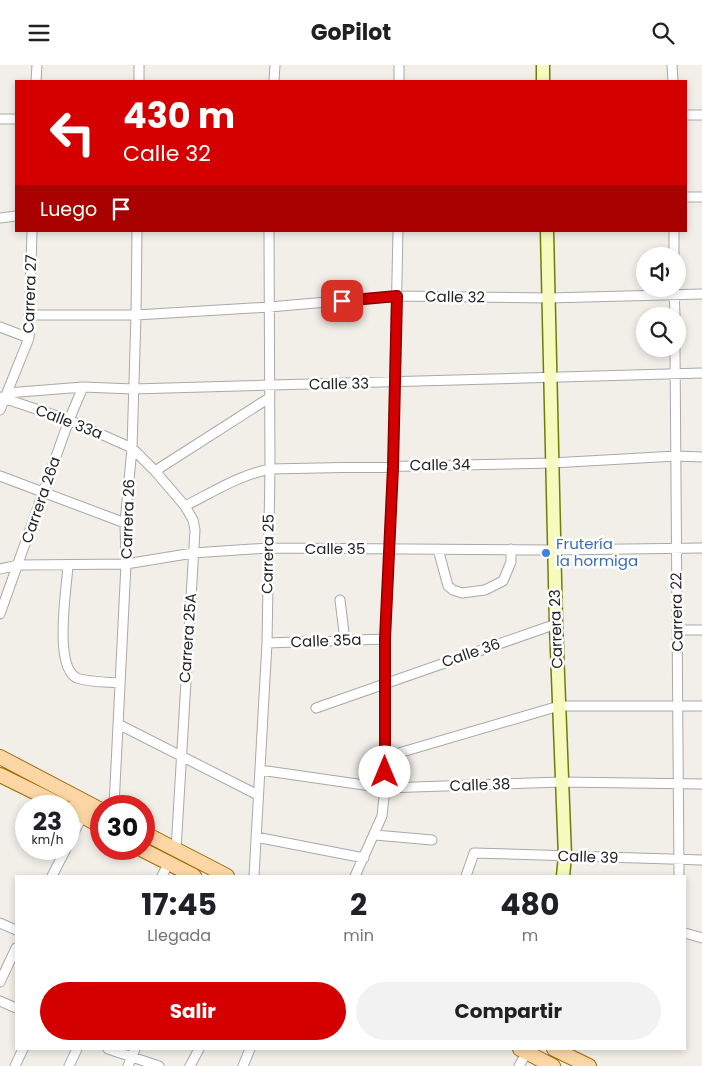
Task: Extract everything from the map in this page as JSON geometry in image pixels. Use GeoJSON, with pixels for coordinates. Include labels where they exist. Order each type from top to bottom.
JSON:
{"type":"FeatureCollection","features":[{"type":"Feature","properties":{"kind":"main road"},"geometry":{"type":"LineString","coordinates":[[0,757],[90,804]]}},
{"type":"Feature","properties":{"kind":"main road"},"geometry":{"type":"LineString","coordinates":[[0,775],[41,795]]}},
{"type":"Feature","properties":{"kind":"main road"},"geometry":{"type":"LineString","coordinates":[[82,816],[90,820]]}},
{"type":"Feature","properties":{"kind":"main road"},"geometry":{"type":"LineString","coordinates":[[155,839],[225,875]]}},
{"type":"Feature","properties":{"kind":"main road"},"geometry":{"type":"LineString","coordinates":[[154,860],[165,870],[189,875]]}},
{"type":"Feature","properties":{"kind":"main road"},"geometry":{"type":"LineString","coordinates":[[526,1050],[553,1066]]}},
{"type":"Feature","properties":{"kind":"main road"},"geometry":{"type":"LineString","coordinates":[[556,1050],[589,1066]]}},
{"type":"Feature","properties":{"kind":"street"},"geometry":{"type":"LineString","coordinates":[[36,80],[37,65]]}},
{"type":"Feature","properties":{"kind":"street"},"geometry":{"type":"LineString","coordinates":[[139,65],[139,80]]}},
{"type":"Feature","properties":{"kind":"street"},"geometry":{"type":"LineString","coordinates":[[274,80],[275,65]]}},
{"type":"Feature","properties":{"kind":"street"},"geometry":{"type":"LineString","coordinates":[[399,65],[399,80]]}},
{"type":"Feature","properties":{"kind":"street"},"geometry":{"type":"LineString","coordinates":[[543,65],[543,80]]}},
{"type":"Feature","properties":{"kind":"street"},"geometry":{"type":"LineString","coordinates":[[672,65],[672,80]]}},
{"type":"Feature","properties":{"kind":"street"},"geometry":{"type":"LineString","coordinates":[[687,115],[702,115]]}},
{"type":"Feature","properties":{"kind":"street"},"geometry":{"type":"LineString","coordinates":[[0,119],[15,119]]}},
{"type":"Feature","properties":{"kind":"street"},"geometry":{"type":"LineString","coordinates":[[687,197],[702,197]]}},
{"type":"Feature","properties":{"kind":"street"},"geometry":{"type":"LineString","coordinates":[[0,218],[15,216]]}},
{"type":"Feature","properties":{"kind":"street","name":"Carrera 27"},"geometry":{"type":"LineString","coordinates":[[0,411],[4,396],[28,338],[32,232]]}},
{"type":"Feature","properties":{"kind":"street","name":"Carrera 26"},"geometry":{"type":"LineString","coordinates":[[115,795],[126,564],[125,523],[132,448],[137,232]]}},
{"type":"Feature","properties":{"kind":"street","name":"Carrera 25"},"geometry":{"type":"LineString","coordinates":[[254,875],[267,643],[270,469],[269,232]]}},
{"type":"Feature","properties":{"kind":"street"},"geometry":{"type":"LineString","coordinates":[[356,875],[382,816],[385,788],[385,639],[393,467],[398,232]]}},
{"type":"Feature","properties":{"kind":"street","name":"Carrera 23"},"geometry":{"type":"LineString","coordinates":[[547,232],[556,624],[565,856],[563,875]]}},
{"type":"Feature","properties":{"kind":"street"},"geometry":{"type":"LineString","coordinates":[[674,232],[674,247]]}},
{"type":"Feature","properties":{"kind":"street","name":"Calle 32"},"geometry":{"type":"LineString","coordinates":[[686,293],[702,294]]}},
{"type":"Feature","properties":{"kind":"street","name":"Calle 32"},"geometry":{"type":"LineString","coordinates":[[29,315],[136,315],[269,307],[397,296],[549,298],[636,294]]}},
{"type":"Feature","properties":{"kind":"street"},"geometry":{"type":"LineString","coordinates":[[0,327],[28,338]]}},
{"type":"Feature","properties":{"kind":"street","name":"Carrera 22"},"geometry":{"type":"LineString","coordinates":[[675,357],[679,875]]}},
{"type":"Feature","properties":{"kind":"street","name":"Calle 33"},"geometry":{"type":"LineString","coordinates":[[4,396],[82,387],[134,389],[269,386],[702,373]]}},
{"type":"Feature","properties":{"kind":"street","name":"Carrera 26a"},"geometry":{"type":"LineString","coordinates":[[0,614],[82,387]]}},
{"type":"Feature","properties":{"kind":"street","name":"Calle 33a"},"geometry":{"type":"LineString","coordinates":[[4,396],[132,448]]}},
{"type":"Feature","properties":{"kind":"street"},"geometry":{"type":"LineString","coordinates":[[154,471],[269,398]]}},
{"type":"Feature","properties":{"kind":"street","name":"Carrera 25A"},"geometry":{"type":"LineString","coordinates":[[132,448],[186,506],[193,520],[195,530],[180,756],[176,850]]}},
{"type":"Feature","properties":{"kind":"street","name":"Calle 34"},"geometry":{"type":"LineString","coordinates":[[186,506],[238,478],[253,472],[270,469],[552,463],[676,456],[702,457]]}},
{"type":"Feature","properties":{"kind":"street"},"geometry":{"type":"LineString","coordinates":[[0,476],[125,523]]}},
{"type":"Feature","properties":{"kind":"street","name":"Calle 35"},"geometry":{"type":"LineString","coordinates":[[0,569],[18,565],[126,564],[193,553],[268,548],[554,550],[702,548]]}},
{"type":"Feature","properties":{"kind":"street"},"geometry":{"type":"LineString","coordinates":[[438,549],[448,586],[462,593],[485,590],[503,581],[511,563],[511,549]]}},
{"type":"Feature","properties":{"kind":"street"},"geometry":{"type":"LineString","coordinates":[[68,565],[62,644],[69,670],[78,678],[120,683]]}},
{"type":"Feature","properties":{"kind":"street"},"geometry":{"type":"LineString","coordinates":[[340,600],[345,641]]}},
{"type":"Feature","properties":{"kind":"street","name":"Calle 36"},"geometry":{"type":"LineString","coordinates":[[316,708],[556,624]]}},
{"type":"Feature","properties":{"kind":"street"},"geometry":{"type":"LineString","coordinates":[[677,630],[702,630]]}},
{"type":"Feature","properties":{"kind":"street","name":"Calle 35a"},"geometry":{"type":"LineString","coordinates":[[267,643],[385,639]]}},
{"type":"Feature","properties":{"kind":"street"},"geometry":{"type":"LineString","coordinates":[[385,757],[559,707],[702,706]]}},
{"type":"Feature","properties":{"kind":"street"},"geometry":{"type":"LineString","coordinates":[[118,724],[258,795]]}},
{"type":"Feature","properties":{"kind":"street","name":"Calle 38"},"geometry":{"type":"LineString","coordinates":[[260,770],[385,788],[562,782],[702,785]]}},
{"type":"Feature","properties":{"kind":"street"},"geometry":{"type":"LineString","coordinates":[[80,820],[82,816]]}},
{"type":"Feature","properties":{"kind":"street"},"geometry":{"type":"LineString","coordinates":[[375,835],[432,840]]}},
{"type":"Feature","properties":{"kind":"street"},"geometry":{"type":"LineString","coordinates":[[256,837],[364,858]]}},
{"type":"Feature","properties":{"kind":"street","name":"Calle 39"},"geometry":{"type":"LineString","coordinates":[[466,875],[474,853],[702,860]]}},
{"type":"Feature","properties":{"kind":"street"},"geometry":{"type":"LineString","coordinates":[[53,875],[60,860]]}},
{"type":"Feature","properties":{"kind":"street"},"geometry":{"type":"LineString","coordinates":[[0,923],[15,930]]}},
{"type":"Feature","properties":{"kind":"street"},"geometry":{"type":"LineString","coordinates":[[686,933],[702,938]]}},
{"type":"Feature","properties":{"kind":"street"},"geometry":{"type":"LineString","coordinates":[[0,981],[15,950]]}},
{"type":"Feature","properties":{"kind":"street"},"geometry":{"type":"LineString","coordinates":[[0,1001],[15,1008]]}},
{"type":"Feature","properties":{"kind":"street"},"geometry":{"type":"LineString","coordinates":[[15,1066],[23,1050]]}},
{"type":"Feature","properties":{"kind":"street"},"geometry":{"type":"LineString","coordinates":[[70,1066],[77,1050]]}},
{"type":"Feature","properties":{"kind":"street"},"geometry":{"type":"LineString","coordinates":[[111,1050],[159,1066]]}},
{"type":"Feature","properties":{"kind":"street"},"geometry":{"type":"LineString","coordinates":[[190,1066],[198,1050]]}},
{"type":"Feature","properties":{"kind":"street"},"geometry":{"type":"LineString","coordinates":[[243,1066],[250,1050]]}},
{"type":"Feature","properties":{"kind":"street"},"geometry":{"type":"LineString","coordinates":[[519,1066],[526,1050]]}},
{"type":"Feature","properties":{"kind":"place","name":"Frutería la hormiga"},"geometry":{"type":"Point","coordinates":[546,553]}},
{"type":"Feature","properties":{"kind":"route"},"geometry":{"type":"LineString","coordinates":[[342,301],[397,296],[393,467],[385,639],[385,772]]}}]}
